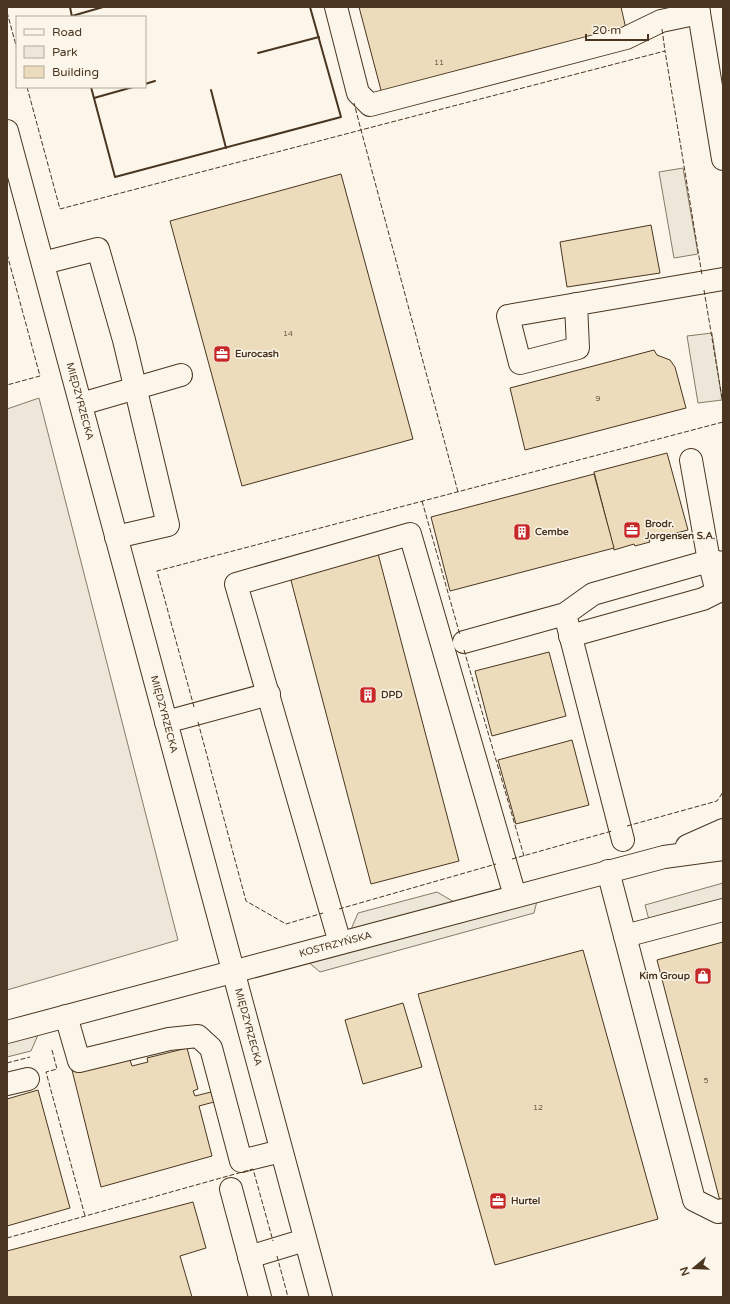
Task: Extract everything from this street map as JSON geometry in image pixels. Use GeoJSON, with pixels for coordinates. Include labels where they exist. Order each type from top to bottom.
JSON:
{"type":"FeatureCollection","features":[{"type":"Feature","properties":{"kind":"street"},"geometry":{"type":"LineString","coordinates":[[336,7],[358,93],[370,105],[626,38],[647,17],[661,21],[699,10],[720,121],[723,159]]}},
{"type":"Feature","properties":{"kind":"street","name":"MIĘDZYRZECKA"},"geometry":{"type":"LineString","coordinates":[[7,131],[321,1297]]}},
{"type":"Feature","properties":{"kind":"street"},"geometry":{"type":"LineString","coordinates":[[42,263],[98,249],[124,340],[168,525],[116,537]]}},
{"type":"Feature","properties":{"kind":"street"},"geometry":{"type":"LineString","coordinates":[[576,304],[723,279]]}},
{"type":"Feature","properties":{"kind":"street"},"geometry":{"type":"LineString","coordinates":[[81,404],[181,375]]}},
{"type":"Feature","properties":{"kind":"street"},"geometry":{"type":"LineString","coordinates":[[570,636],[704,599],[717,592],[716,562],[691,460]]}},
{"type":"Feature","properties":{"kind":"street"},"geometry":{"type":"LineString","coordinates":[[340,943],[236,584],[410,534],[515,896]]}},
{"type":"Feature","properties":{"kind":"street"},"geometry":{"type":"LineString","coordinates":[[464,642],[565,614],[593,594],[716,562]]}},
{"type":"Feature","properties":{"kind":"street"},"geometry":{"type":"LineString","coordinates":[[565,614],[623,840]]}},
{"type":"Feature","properties":{"kind":"street"},"geometry":{"type":"LineString","coordinates":[[166,722],[269,694]]}},
{"type":"Feature","properties":{"kind":"street"},"geometry":{"type":"LineString","coordinates":[[664,856],[723,830]]}},
{"type":"Feature","properties":{"kind":"street"},"geometry":{"type":"LineString","coordinates":[[664,856],[723,849]]}},
{"type":"Feature","properties":{"kind":"street","name":"KOSTRZYŃSKA"},"geometry":{"type":"LineString","coordinates":[[7,1032],[664,856]]}},
{"type":"Feature","properties":{"kind":"street"},"geometry":{"type":"LineString","coordinates":[[608,871],[694,1200],[718,1212],[723,1210]]}},
{"type":"Feature","properties":{"kind":"street"},"geometry":{"type":"LineString","coordinates":[[625,936],[723,910]]}},
{"type":"Feature","properties":{"kind":"street"},"geometry":{"type":"LineString","coordinates":[[66,1016],[79,1061],[169,1039],[198,1036],[211,1048],[241,1161],[281,1151]]}},
{"type":"Feature","properties":{"kind":"street"},"geometry":{"type":"LineString","coordinates":[[7,1084],[28,1079]]}},
{"type":"Feature","properties":{"kind":"street"},"geometry":{"type":"LineString","coordinates":[[230,1189],[260,1297]]}},
{"type":"Feature","properties":{"kind":"street"},"geometry":{"type":"LineString","coordinates":[[249,1257],[305,1240]]}},
{"type":"Feature","properties":{"kind":"green space"},"geometry":{"type":"Polygon","coordinates":[[[39,398],[178,940],[7,990],[7,409],[39,398]]]}},
{"type":"Feature","properties":{"kind":"shaded area"},"geometry":{"type":"Polygon","coordinates":[[[683,168],[698,254],[674,258],[659,172],[683,168]]]}},
{"type":"Feature","properties":{"kind":"shaded area"},"geometry":{"type":"Polygon","coordinates":[[[712,333],[722,400],[698,403],[687,336],[712,333]]]}},
{"type":"Feature","properties":{"kind":"shaded area"},"geometry":{"type":"Polygon","coordinates":[[[723,883],[723,901],[649,920],[645,905],[723,883]]]}},
{"type":"Feature","properties":{"kind":"shaded area"},"geometry":{"type":"Polygon","coordinates":[[[540,889],[534,913],[320,972],[299,954],[346,941],[358,913],[437,892],[466,909],[540,889]]]}},
{"type":"Feature","properties":{"kind":"shaded area"},"geometry":{"type":"Polygon","coordinates":[[[38,1035],[31,1051],[7,1057],[7,1043],[38,1035]]]}},
{"type":"Feature","properties":{"kind":"building"},"geometry":{"type":"Polygon","coordinates":[[[359,7],[621,7],[626,29],[382,94],[359,7]]]}},
{"type":"Feature","properties":{"kind":"building"},"geometry":{"type":"Polygon","coordinates":[[[341,174],[413,439],[242,486],[170,221],[341,174]]]}},
{"type":"Feature","properties":{"kind":"building"},"geometry":{"type":"Polygon","coordinates":[[[651,225],[660,273],[567,287],[560,242],[651,225]]]}},
{"type":"Feature","properties":{"kind":"building"},"geometry":{"type":"Polygon","coordinates":[[[654,350],[657,355],[670,360],[675,367],[686,408],[525,450],[510,388],[654,350]]]}},
{"type":"Feature","properties":{"kind":"building"},"geometry":{"type":"Polygon","coordinates":[[[667,453],[688,530],[649,540],[650,542],[635,546],[634,544],[614,550],[594,472],[667,453]]]}},
{"type":"Feature","properties":{"kind":"building","name":"Cembe"},"geometry":{"type":"Polygon","coordinates":[[[594,474],[614,548],[450,591],[431,517],[594,474]]]}},
{"type":"Feature","properties":{"kind":"building","name":"DPD"},"geometry":{"type":"Polygon","coordinates":[[[376,546],[459,861],[371,884],[288,569],[376,546]]]}},
{"type":"Feature","properties":{"kind":"building"},"geometry":{"type":"Polygon","coordinates":[[[549,652],[566,716],[492,736],[475,671],[549,652]]]}},
{"type":"Feature","properties":{"kind":"building"},"geometry":{"type":"Polygon","coordinates":[[[572,740],[589,805],[516,824],[498,760],[572,740]]]}},
{"type":"Feature","properties":{"kind":"building"},"geometry":{"type":"Polygon","coordinates":[[[723,942],[723,1200],[720,1201],[657,960],[723,942]]]}},
{"type":"Feature","properties":{"kind":"building"},"geometry":{"type":"Polygon","coordinates":[[[583,950],[658,1219],[495,1265],[418,994],[583,950]]]}},
{"type":"Feature","properties":{"kind":"building"},"geometry":{"type":"Polygon","coordinates":[[[403,1003],[422,1067],[363,1084],[345,1020],[403,1003]]]}},
{"type":"Feature","properties":{"kind":"building"},"geometry":{"type":"Polygon","coordinates":[[[187,1048],[198,1089],[193,1091],[195,1096],[211,1092],[214,1102],[199,1106],[212,1156],[101,1187],[72,1070],[128,1054],[132,1066],[148,1062],[147,1058],[187,1048]]]}},
{"type":"Feature","properties":{"kind":"building"},"geometry":{"type":"Polygon","coordinates":[[[38,1090],[70,1208],[7,1226],[7,1099],[38,1090]]]}},
{"type":"Feature","properties":{"kind":"building"},"geometry":{"type":"Polygon","coordinates":[[[193,1202],[206,1248],[180,1256],[192,1297],[7,1297],[7,1251],[193,1202]]]}},
{"type":"Feature","properties":{"kind":"fence"},"geometry":{"type":"LineString","coordinates":[[7,12],[16,45]]}},
{"type":"Feature","properties":{"kind":"fence"},"geometry":{"type":"LineString","coordinates":[[662,29],[665,51]]}},
{"type":"Feature","properties":{"kind":"fence"},"geometry":{"type":"LineString","coordinates":[[458,492],[361,130],[665,51],[702,275]]}},
{"type":"Feature","properties":{"kind":"fence"},"geometry":{"type":"LineString","coordinates":[[27,88],[60,209],[361,130],[354,103]]}},
{"type":"Feature","properties":{"kind":"fence"},"geometry":{"type":"LineString","coordinates":[[7,254],[40,376],[7,385]]}},
{"type":"Feature","properties":{"kind":"fence"},"geometry":{"type":"LineString","coordinates":[[704,290],[723,404]]}},
{"type":"Feature","properties":{"kind":"fence"},"geometry":{"type":"LineString","coordinates":[[194,707],[157,571],[723,422]]}},
{"type":"Feature","properties":{"kind":"fence"},"geometry":{"type":"LineString","coordinates":[[422,501],[460,635]]}},
{"type":"Feature","properties":{"kind":"fence"},"geometry":{"type":"LineString","coordinates":[[464,650],[524,856]]}},
{"type":"Feature","properties":{"kind":"fence"},"geometry":{"type":"LineString","coordinates":[[198,722],[246,901],[286,924],[323,913]]}},
{"type":"Feature","properties":{"kind":"fence"},"geometry":{"type":"LineString","coordinates":[[627,826],[717,801],[723,792]]}},
{"type":"Feature","properties":{"kind":"fence"},"geometry":{"type":"LineString","coordinates":[[512,859],[612,831]]}},
{"type":"Feature","properties":{"kind":"fence"},"geometry":{"type":"LineString","coordinates":[[339,909],[496,864]]}},
{"type":"Feature","properties":{"kind":"fence"},"geometry":{"type":"LineString","coordinates":[[52,1050],[57,1069],[46,1072],[85,1216]]}},
{"type":"Feature","properties":{"kind":"fence"},"geometry":{"type":"LineString","coordinates":[[7,1063],[30,1057]]}},
{"type":"Feature","properties":{"kind":"fence"},"geometry":{"type":"LineString","coordinates":[[7,1238],[253,1169],[273,1241]]}},
{"type":"Feature","properties":{"kind":"fence"},"geometry":{"type":"LineString","coordinates":[[277,1256],[288,1297]]}},
{"type":"Feature","properties":{"kind":"wall"},"geometry":{"type":"LineString","coordinates":[[70,7],[72,16]]}},
{"type":"Feature","properties":{"kind":"wall"},"geometry":{"type":"LineString","coordinates":[[72,16],[103,7]]}},
{"type":"Feature","properties":{"kind":"wall"},"geometry":{"type":"LineString","coordinates":[[91,88],[115,177],[341,117],[310,7]]}},
{"type":"Feature","properties":{"kind":"wall"},"geometry":{"type":"LineString","coordinates":[[258,53],[319,37]]}},
{"type":"Feature","properties":{"kind":"wall"},"geometry":{"type":"LineString","coordinates":[[146,84],[155,81]]}},
{"type":"Feature","properties":{"kind":"wall"},"geometry":{"type":"LineString","coordinates":[[94,98],[129,88]]}},
{"type":"Feature","properties":{"kind":"wall"},"geometry":{"type":"LineString","coordinates":[[211,90],[226,148]]}},
{"type":"Feature","properties":{"kind":"place","name":"Eurocash"},"geometry":{"type":"Point","coordinates":[222,354]}},
{"type":"Feature","properties":{"kind":"place","name":"Brodr. Jorgensen S.A."},"geometry":{"type":"Point","coordinates":[632,530]}},
{"type":"Feature","properties":{"kind":"place","name":"Cembe"},"geometry":{"type":"Point","coordinates":[522,532]}},
{"type":"Feature","properties":{"kind":"place","name":"DPD"},"geometry":{"type":"Point","coordinates":[368,695]}},
{"type":"Feature","properties":{"kind":"place","name":"Kim Group"},"geometry":{"type":"Point","coordinates":[703,976]}},
{"type":"Feature","properties":{"kind":"place","name":"Hurtel"},"geometry":{"type":"Point","coordinates":[498,1201]}}]}
